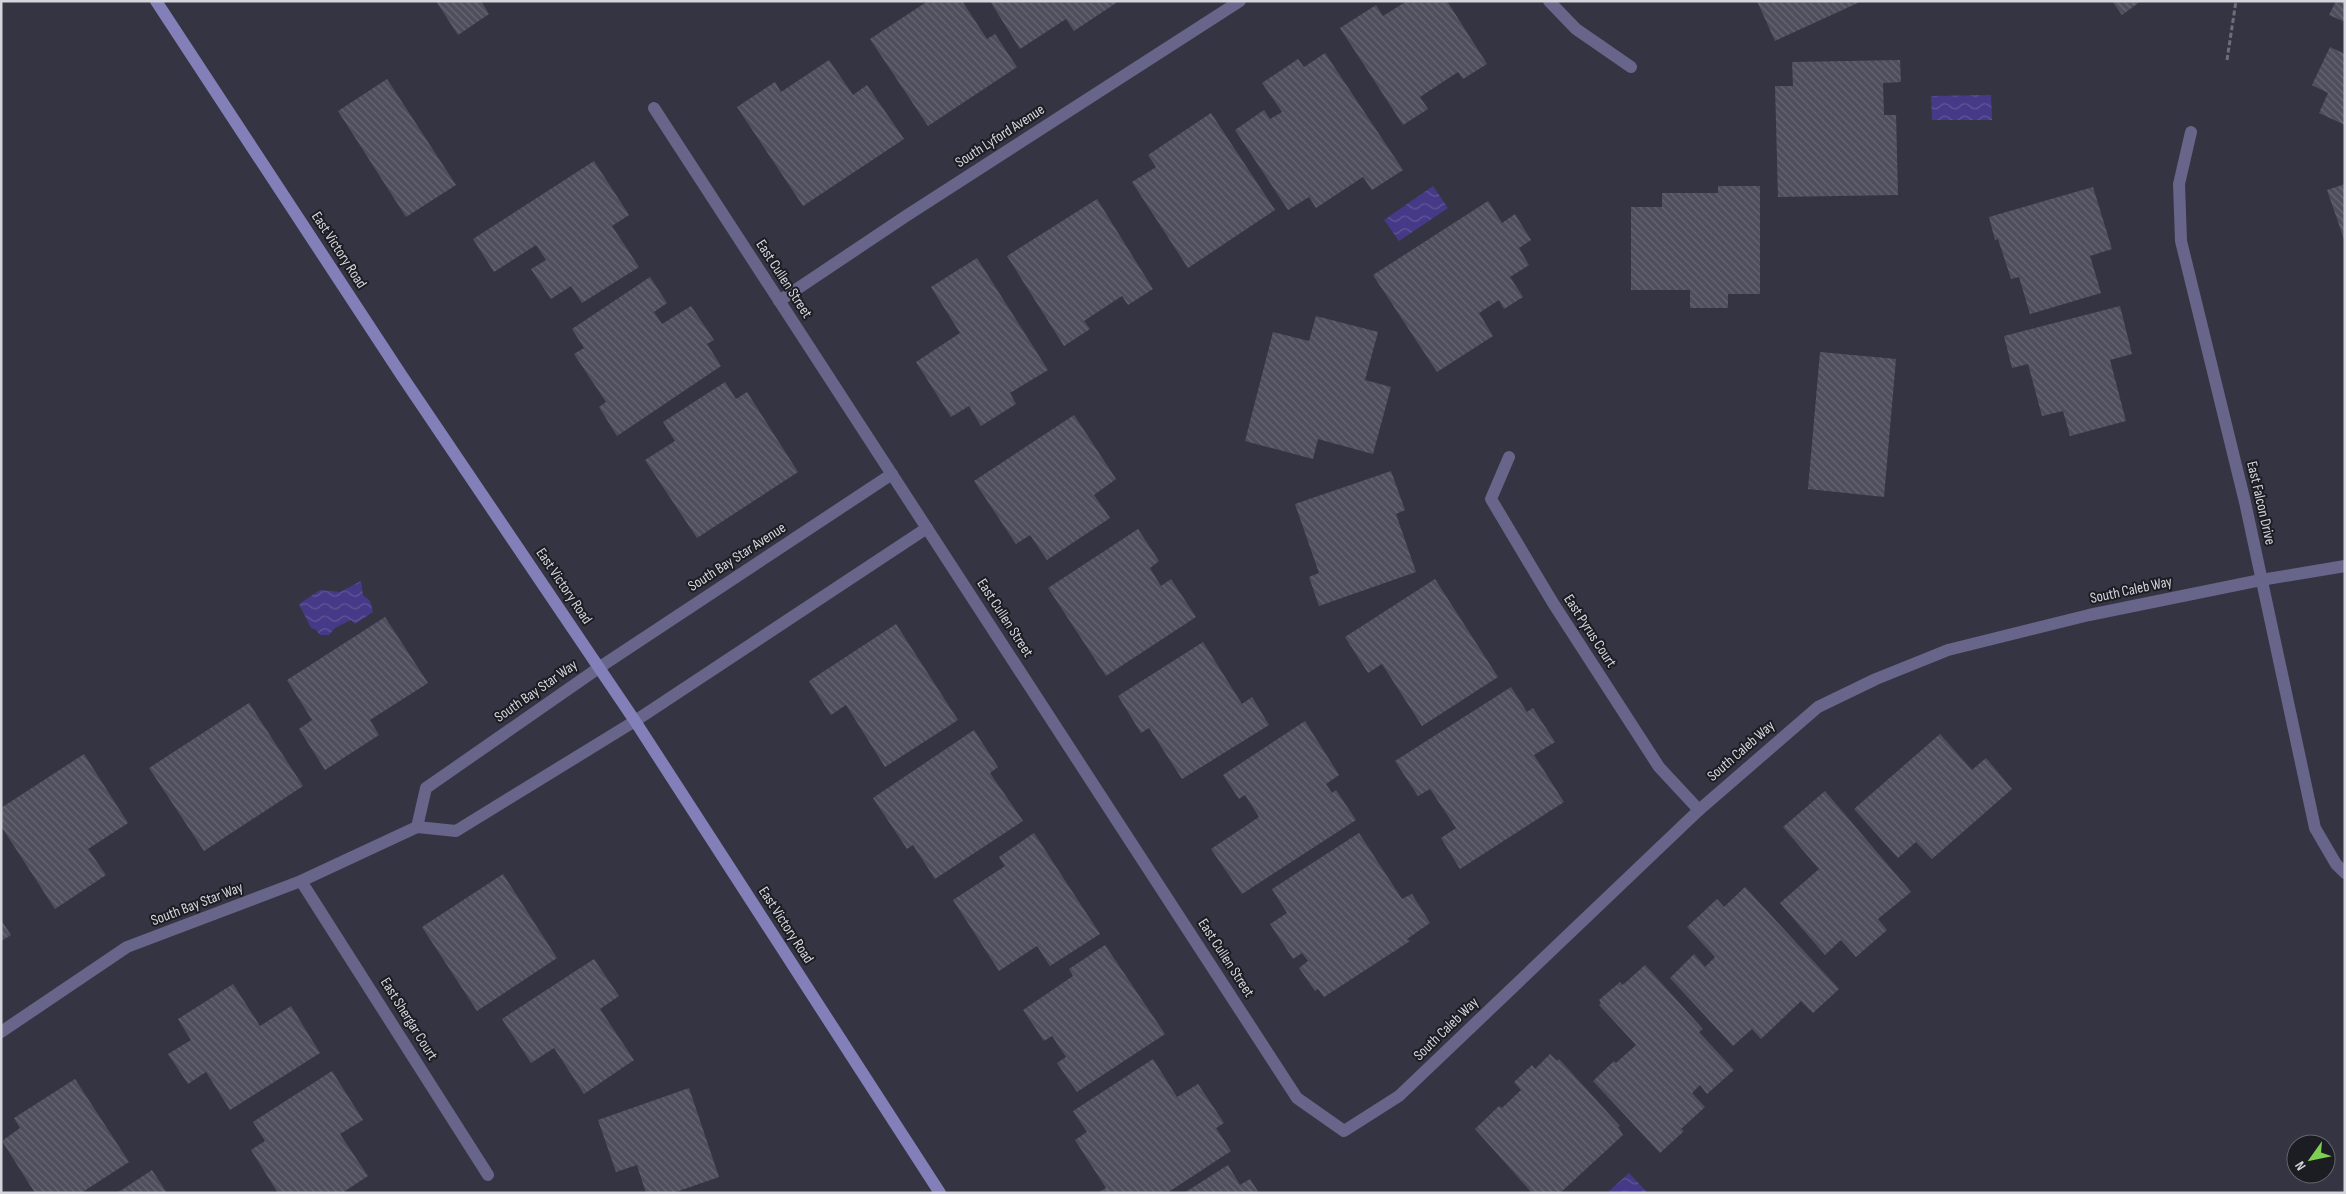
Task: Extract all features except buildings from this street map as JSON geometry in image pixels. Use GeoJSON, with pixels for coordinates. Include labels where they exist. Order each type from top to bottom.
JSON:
{"type":"FeatureCollection","features":[{"type":"Feature","properties":{"kind":"main road","name":"East Victory Road"},"geometry":{"type":"LineString","coordinates":[[156,1],[402,376],[635,720],[940,1193]]}},
{"type":"Feature","properties":{"kind":"street","name":"South Lyford Avenue"},"geometry":{"type":"LineString","coordinates":[[779,301],[906,216],[1240,1]]}},
{"type":"Feature","properties":{"kind":"street"},"geometry":{"type":"LineString","coordinates":[[1549,1],[1576,29],[1631,67]]}},
{"type":"Feature","properties":{"kind":"street","name":"East Cullen Street"},"geometry":{"type":"LineString","coordinates":[[654,108],[1297,1098],[1344,1131]]}},
{"type":"Feature","properties":{"kind":"street","name":"East Falcon Drive"},"geometry":{"type":"LineString","coordinates":[[2191,132],[2179,184],[2181,241],[2245,502],[2315,828],[2336,864],[2345,873]]}},
{"type":"Feature","properties":{"kind":"street","name":"East Pyrus Court"},"geometry":{"type":"LineString","coordinates":[[1509,457],[1491,499],[1553,603],[1659,767],[1699,810]]}},
{"type":"Feature","properties":{"kind":"street","name":"South Bay Star Avenue"},"geometry":{"type":"LineString","coordinates":[[600,667],[892,474]]}},
{"type":"Feature","properties":{"kind":"street"},"geometry":{"type":"LineString","coordinates":[[417,827],[456,831],[635,720],[927,528]]}},
{"type":"Feature","properties":{"kind":"street","name":"South Caleb Way"},"geometry":{"type":"LineString","coordinates":[[1344,1131],[1399,1096],[1699,810],[1818,707],[1948,650],[2089,615],[2261,580],[2345,566]]}},
{"type":"Feature","properties":{"kind":"street","name":"South Bay Star Way"},"geometry":{"type":"LineString","coordinates":[[1,1032],[128,947],[301,881],[417,827],[426,788],[600,667]]}},
{"type":"Feature","properties":{"kind":"street","name":"East Shergar Court"},"geometry":{"type":"LineString","coordinates":[[301,881],[488,1175]]}},
{"type":"Feature","properties":{"kind":"path"},"geometry":{"type":"LineString","coordinates":[[2227,60],[2236,1]]}},
{"type":"Feature","properties":{"kind":"water"},"geometry":{"type":"Polygon","coordinates":[[[1991,95],[1992,120],[1932,120],[1931,96],[1991,95]]]}},
{"type":"Feature","properties":{"kind":"water"},"geometry":{"type":"Polygon","coordinates":[[[1433,186],[1448,208],[1399,241],[1384,220],[1433,186]]]}},
{"type":"Feature","properties":{"kind":"water"},"geometry":{"type":"Polygon","coordinates":[[[361,581],[363,595],[370,601],[373,612],[355,624],[351,620],[335,628],[329,635],[320,635],[311,628],[299,604],[320,590],[340,592],[361,581]]]}},
{"type":"Feature","properties":{"kind":"water"},"geometry":{"type":"Polygon","coordinates":[[[1629,1173],[1646,1191],[1645,1193],[1607,1193],[1629,1173]]]}}]}
